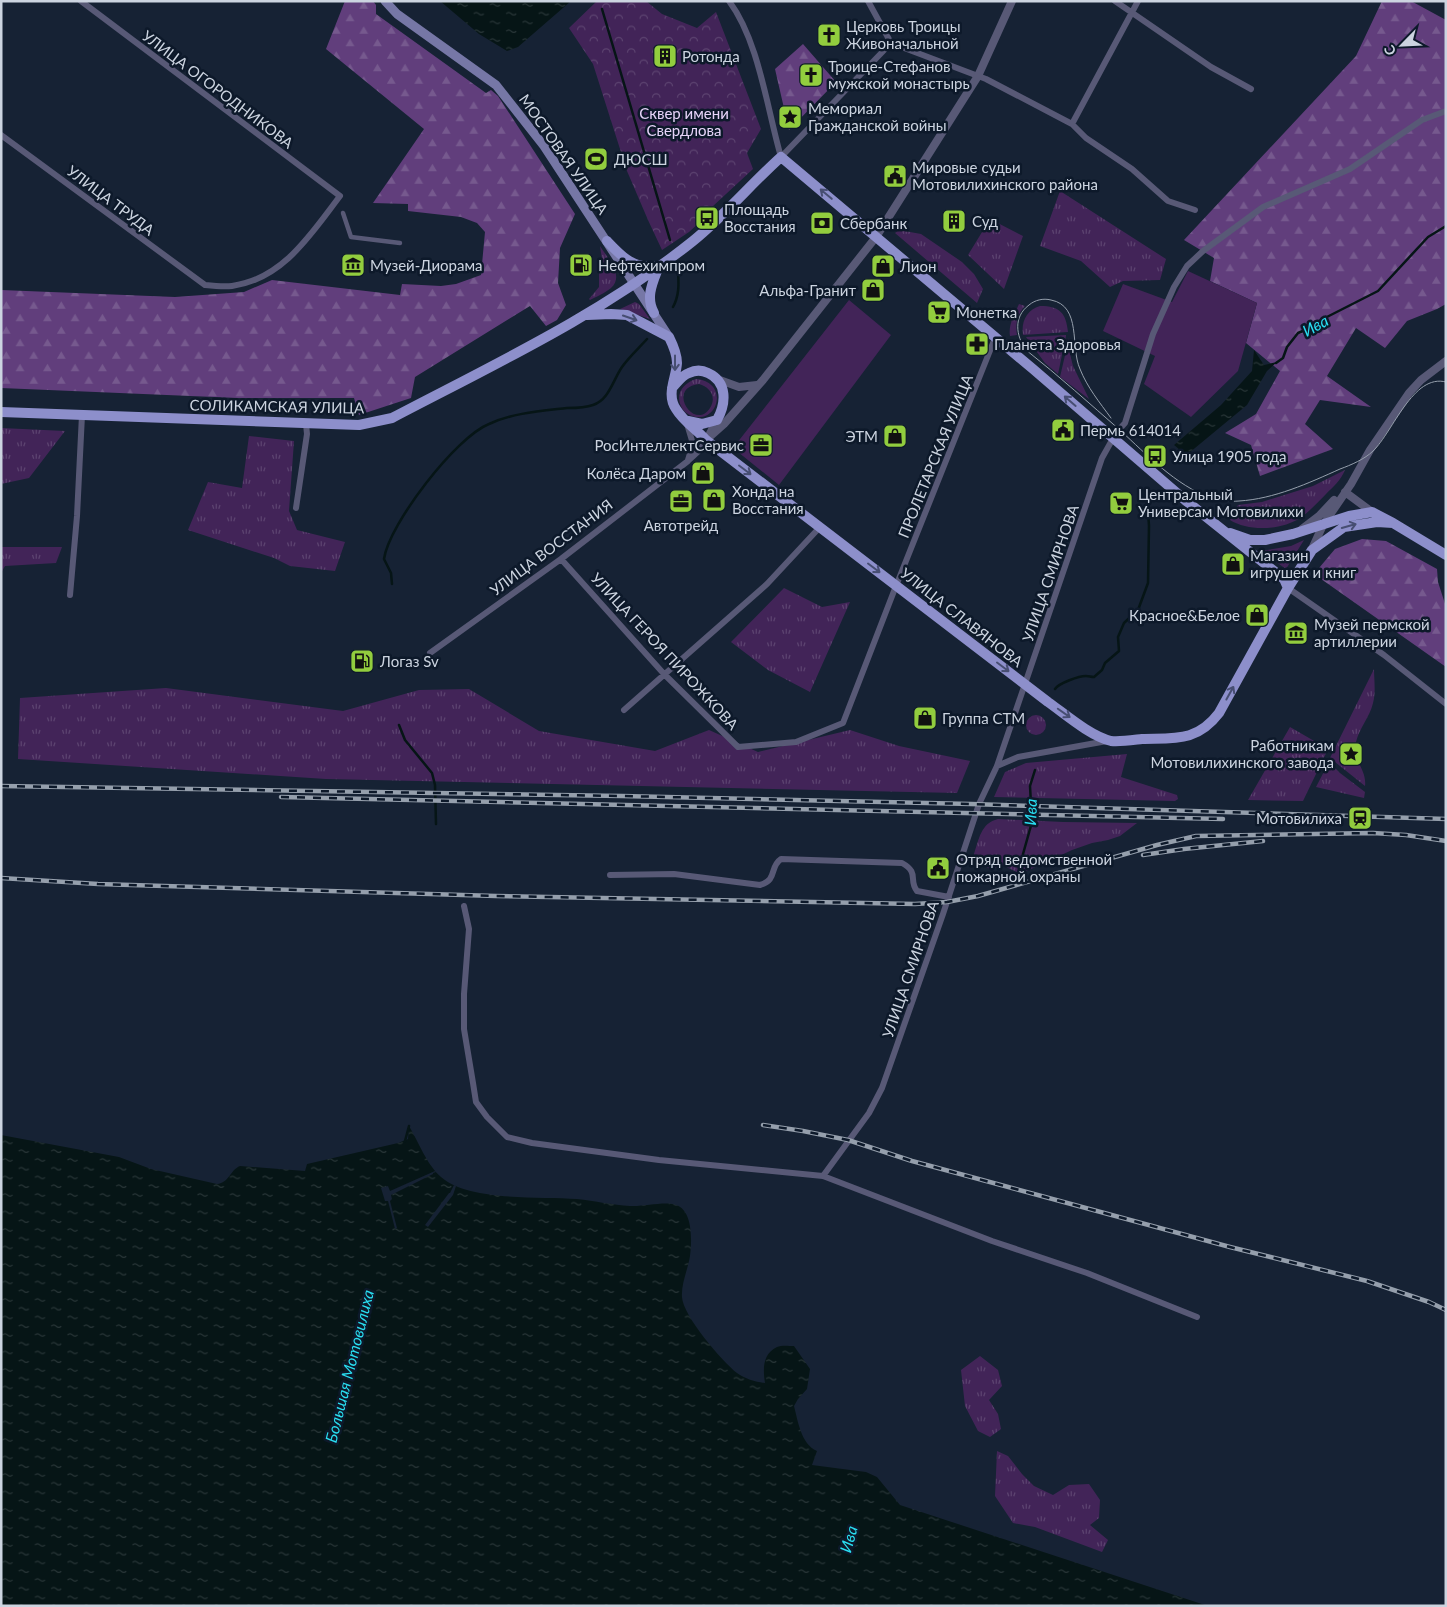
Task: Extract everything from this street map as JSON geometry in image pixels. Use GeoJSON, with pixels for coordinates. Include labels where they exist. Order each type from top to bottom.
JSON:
{"type":"FeatureCollection","features":[{"type":"Feature","properties":{"kind":"main road","name":"МОСТОВАЯ УЛИЦА"},"geometry":{"type":"LineString","coordinates":[[385,1],[397,14],[496,85],[544,146],[669,337],[677,364],[672,389]]}},
{"type":"Feature","properties":{"kind":"main road"},"geometry":{"type":"LineString","coordinates":[[780,157],[1216,526],[1284,579],[1288,588]]}},
{"type":"Feature","properties":{"kind":"main road","name":"СОЛИКАМСКАЯ УЛИЦА"},"geometry":{"type":"LineString","coordinates":[[1,412],[358,425],[392,418],[586,315],[634,283],[697,237],[780,157]]}},
{"type":"Feature","properties":{"kind":"main road"},"geometry":{"type":"LineString","coordinates":[[607,240],[622,257],[634,264],[652,267],[659,266],[650,292],[650,306],[654,313]]}},
{"type":"Feature","properties":{"kind":"main road","name":"СОЛИКАМСКАЯ УЛИЦА"},"geometry":{"type":"LineString","coordinates":[[586,315],[627,315],[669,337]]}},
{"type":"Feature","properties":{"kind":"main road"},"geometry":{"type":"LineString","coordinates":[[686,421],[702,424],[717,420],[722,411],[724,394],[722,386],[718,379],[704,371],[689,372],[672,389],[673,402],[676,409],[686,421],[706,440]]}},
{"type":"Feature","properties":{"kind":"main road","name":"УЛИЦА СЛАВЯНОВА"},"geometry":{"type":"LineString","coordinates":[[706,440],[1025,684],[1081,725],[1112,741],[1185,737],[1206,727],[1219,713],[1288,588],[1312,550]]}},
{"type":"Feature","properties":{"kind":"main road"},"geometry":{"type":"LineString","coordinates":[[1216,526],[1250,540],[1265,540],[1293,534],[1349,516],[1372,512],[1446,555]]}},
{"type":"Feature","properties":{"kind":"main road"},"geometry":{"type":"LineString","coordinates":[[1312,550],[1344,527],[1377,522],[1393,523]]}},
{"type":"Feature","properties":{"kind":"street","name":"УЛИЦА ОГОРОДНИКОВА"},"geometry":{"type":"LineString","coordinates":[[81,1],[340,196],[299,250],[284,264],[256,280],[232,286],[205,286]]}},
{"type":"Feature","properties":{"kind":"street"},"geometry":{"type":"LineString","coordinates":[[868,1],[891,43],[978,76],[1072,124],[1086,138],[1132,170],[1168,201],[1195,210]]}},
{"type":"Feature","properties":{"kind":"street"},"geometry":{"type":"LineString","coordinates":[[706,440],[724,424],[760,382],[876,237],[978,76],[1012,1]]}},
{"type":"Feature","properties":{"kind":"street"},"geometry":{"type":"LineString","coordinates":[[1114,1],[1211,67],[1251,89]]}},
{"type":"Feature","properties":{"kind":"street"},"geometry":{"type":"LineString","coordinates":[[1072,124],[1138,1]]}},
{"type":"Feature","properties":{"kind":"street"},"geometry":{"type":"LineString","coordinates":[[730,3],[742,24],[756,60],[780,157]]}},
{"type":"Feature","properties":{"kind":"street","name":"СОЛИКАМСКАЯ УЛИЦА"},"geometry":{"type":"LineString","coordinates":[[780,157],[891,43]]}},
{"type":"Feature","properties":{"kind":"street","name":"УЛИЦА СМИРНОВА"},"geometry":{"type":"LineString","coordinates":[[823,1176],[875,1103],[949,897],[979,804],[997,766],[1102,458],[1114,440],[1116,433],[1125,423],[1153,334],[1174,288],[1187,266],[1218,239],[1263,207],[1350,169],[1422,120],[1446,111]]}},
{"type":"Feature","properties":{"kind":"street","name":"УЛИЦА ТРУДА"},"geometry":{"type":"LineString","coordinates":[[1,135],[205,286]]}},
{"type":"Feature","properties":{"kind":"street"},"geometry":{"type":"LineString","coordinates":[[342,213],[351,237],[400,243]]}},
{"type":"Feature","properties":{"kind":"street","name":"ПРОЛЕТАРСКАЯ УЛИЦА"},"geometry":{"type":"LineString","coordinates":[[842,723],[995,338]]}},
{"type":"Feature","properties":{"kind":"street"},"geometry":{"type":"LineString","coordinates":[[1312,550],[1323,525],[1370,450],[1409,393],[1421,380],[1446,361]]}},
{"type":"Feature","properties":{"kind":"street"},"geometry":{"type":"LineString","coordinates":[[718,379],[739,387],[760,382]]}},
{"type":"Feature","properties":{"kind":"street"},"geometry":{"type":"LineString","coordinates":[[717,420],[746,398]]}},
{"type":"Feature","properties":{"kind":"street"},"geometry":{"type":"LineString","coordinates":[[70,595],[82,415]]}},
{"type":"Feature","properties":{"kind":"street","name":"УЛИЦА ВОССТАНИЯ"},"geometry":{"type":"LineString","coordinates":[[430,653],[561,559],[688,461],[701,449],[709,430],[717,420]]}},
{"type":"Feature","properties":{"kind":"street"},"geometry":{"type":"LineString","coordinates":[[686,421],[693,444],[688,461]]}},
{"type":"Feature","properties":{"kind":"street"},"geometry":{"type":"LineString","coordinates":[[296,508],[307,434],[306,424]]}},
{"type":"Feature","properties":{"kind":"street"},"geometry":{"type":"LineString","coordinates":[[1293,534],[1326,510],[1359,469]]}},
{"type":"Feature","properties":{"kind":"street"},"geometry":{"type":"LineString","coordinates":[[1345,492],[1372,512]]}},
{"type":"Feature","properties":{"kind":"street"},"geometry":{"type":"LineString","coordinates":[[624,710],[767,584],[820,527]]}},
{"type":"Feature","properties":{"kind":"street","name":"УЛИЦА ГЕРОЯ ПИРОЖКОВА"},"geometry":{"type":"LineString","coordinates":[[561,559],[664,674],[738,747],[796,742],[842,723]]}},
{"type":"Feature","properties":{"kind":"street"},"geometry":{"type":"LineString","coordinates":[[1288,588],[1384,655],[1446,704]]}},
{"type":"Feature","properties":{"kind":"street"},"geometry":{"type":"LineString","coordinates":[[997,766],[1018,757],[1034,753],[1112,741]]}},
{"type":"Feature","properties":{"kind":"street"},"geometry":{"type":"LineString","coordinates":[[610,875],[674,874],[760,885],[769,881],[776,865],[781,860],[902,862],[914,874],[914,888],[917,891],[949,897]]}},
{"type":"Feature","properties":{"kind":"street"},"geometry":{"type":"LineString","coordinates":[[464,906],[469,929],[464,994],[464,1029],[476,1102],[487,1117],[507,1137],[532,1143],[659,1160],[823,1176],[1197,1317]]}},
{"type":"Feature","properties":{"kind":"green space"},"geometry":{"type":"Polygon","coordinates":[[[345,1],[373,1],[376,5],[376,14],[486,93],[491,90],[498,96],[575,214],[560,248],[558,283],[566,305],[557,320],[546,326],[530,306],[415,377],[411,398],[359,415],[354,398],[238,398],[1,388],[1,290],[175,297],[244,292],[272,280],[400,295],[402,284],[441,286],[456,284],[481,275],[485,232],[477,223],[461,217],[408,211],[408,204],[373,203],[424,129],[326,49],[345,1]]]}},
{"type":"Feature","properties":{"kind":"green space","name":"Сквер имени Свердлова"},"geometry":{"type":"Polygon","coordinates":[[[597,1],[646,1],[662,14],[697,28],[716,12],[761,129],[747,153],[753,169],[699,219],[700,222],[689,232],[662,250],[627,171],[593,64],[569,28],[597,1]]]}},
{"type":"Feature","properties":{"kind":"green space"},"geometry":{"type":"Polygon","coordinates":[[[1382,1],[1411,1],[1446,20],[1446,304],[1407,321],[1385,348],[1356,328],[1327,376],[1371,407],[1320,400],[1305,424],[1333,449],[1260,476],[1251,445],[1225,433],[1256,414],[1280,371],[1246,343],[1257,303],[1210,281],[1214,258],[1184,240],[1356,56],[1382,1]]]}},
{"type":"Feature","properties":{"kind":"green space"},"geometry":{"type":"Polygon","coordinates":[[[803,44],[836,82],[789,130],[775,69],[803,44]]]}},
{"type":"Feature","properties":{"kind":"green space"},"geometry":{"type":"Polygon","coordinates":[[[1060,191],[1166,259],[1160,280],[1123,281],[1110,287],[1081,261],[1040,246],[1060,191]]]}},
{"type":"Feature","properties":{"kind":"green space"},"geometry":{"type":"Polygon","coordinates":[[[990,219],[1023,236],[1004,289],[968,255],[990,219]]]}},
{"type":"Feature","properties":{"kind":"green space"},"geometry":{"type":"Polygon","coordinates":[[[899,230],[921,234],[962,262],[974,274],[983,289],[977,303],[895,233],[899,230]]]}},
{"type":"Feature","properties":{"kind":"green space"},"geometry":{"type":"Polygon","coordinates":[[[600,246],[616,272],[616,278],[611,288],[590,300],[599,287],[599,261],[602,259],[600,246]]]}},
{"type":"Feature","properties":{"kind":"green space"},"geometry":{"type":"Polygon","coordinates":[[[1188,271],[1257,303],[1238,371],[1191,417],[1144,384],[1155,356],[1103,331],[1123,284],[1172,302],[1188,271]]]}},
{"type":"Feature","properties":{"kind":"green space"},"geometry":{"type":"Polygon","coordinates":[[[849,300],[891,335],[779,485],[733,448],[849,300]]]}},
{"type":"Feature","properties":{"kind":"green space"},"geometry":{"type":"Polygon","coordinates":[[[635,302],[639,304],[650,319],[620,309],[635,302]]]}},
{"type":"Feature","properties":{"kind":"green space"},"geometry":{"type":"Polygon","coordinates":[[[1019,304],[1025,306],[1017,320],[1017,335],[1010,336],[1011,323],[1019,304]]]}},
{"type":"Feature","properties":{"kind":"green space"},"geometry":{"type":"Polygon","coordinates":[[[1040,306],[1053,307],[1061,312],[1066,320],[1068,332],[1023,335],[1023,325],[1028,313],[1040,306]]]}},
{"type":"Feature","properties":{"kind":"green space"},"geometry":{"type":"Polygon","coordinates":[[[1066,335],[1058,374],[1045,363],[1026,337],[1066,335]]]}},
{"type":"Feature","properties":{"kind":"green space"},"geometry":{"type":"Polygon","coordinates":[[[1069,338],[1073,366],[1089,399],[1060,377],[1069,338]]]}},
{"type":"Feature","properties":{"kind":"green space"},"geometry":{"type":"Polygon","coordinates":[[[696,379],[707,382],[717,394],[714,409],[701,417],[692,416],[685,412],[679,401],[682,389],[696,379]],[[699,384],[689,387],[684,393],[686,406],[697,415],[704,414],[710,408],[713,400],[709,390],[699,384]]]}},
{"type":"Feature","properties":{"kind":"green space"},"geometry":{"type":"Polygon","coordinates":[[[1,428],[65,431],[29,478],[1,484],[1,428]]]}},
{"type":"Feature","properties":{"kind":"green space"},"geometry":{"type":"Polygon","coordinates":[[[249,436],[294,441],[289,511],[297,530],[345,542],[335,571],[290,566],[274,558],[188,530],[208,482],[242,488],[249,436]]]}},
{"type":"Feature","properties":{"kind":"green space"},"geometry":{"type":"Polygon","coordinates":[[[1345,470],[1337,483],[1317,504],[1293,522],[1275,527],[1256,528],[1230,520],[1238,505],[1262,502],[1313,486],[1345,470]]]}},
{"type":"Feature","properties":{"kind":"green space"},"geometry":{"type":"Polygon","coordinates":[[[1362,539],[1386,541],[1437,569],[1438,582],[1446,607],[1446,667],[1314,574],[1335,549],[1362,539]]]}},
{"type":"Feature","properties":{"kind":"green space"},"geometry":{"type":"Polygon","coordinates":[[[1304,540],[1286,569],[1261,551],[1291,546],[1304,540]]]}},
{"type":"Feature","properties":{"kind":"green space"},"geometry":{"type":"Polygon","coordinates":[[[1,547],[62,547],[56,563],[5,566],[1,573],[1,547]]]}},
{"type":"Feature","properties":{"kind":"green space"},"geometry":{"type":"Polygon","coordinates":[[[784,588],[822,607],[850,602],[810,692],[768,670],[731,642],[784,588]]]}},
{"type":"Feature","properties":{"kind":"green space"},"geometry":{"type":"Polygon","coordinates":[[[1374,669],[1374,699],[1370,713],[1357,737],[1355,749],[1364,775],[1365,786],[1330,758],[1374,669]]]}},
{"type":"Feature","properties":{"kind":"green space"},"geometry":{"type":"Polygon","coordinates":[[[166,688],[343,711],[419,690],[469,689],[539,731],[655,751],[709,730],[758,752],[850,730],[899,746],[970,761],[957,793],[326,779],[18,759],[20,698],[166,688]]]}},
{"type":"Feature","properties":{"kind":"green space"},"geometry":{"type":"Polygon","coordinates":[[[1036,715],[1043,718],[1046,725],[1043,732],[1036,735],[1029,732],[1026,725],[1029,718],[1036,715]]]}},
{"type":"Feature","properties":{"kind":"green space"},"geometry":{"type":"Polygon","coordinates":[[[1290,727],[1328,749],[1303,801],[1248,800],[1290,727]]]}},
{"type":"Feature","properties":{"kind":"green space"},"geometry":{"type":"Polygon","coordinates":[[[1127,754],[1121,777],[1177,795],[1178,799],[1175,801],[994,797],[1005,772],[1026,763],[1127,754]]]}},
{"type":"Feature","properties":{"kind":"green space"},"geometry":{"type":"Polygon","coordinates":[[[1329,762],[1365,792],[1364,798],[1316,787],[1329,762]]]}},
{"type":"Feature","properties":{"kind":"green space"},"geometry":{"type":"Polygon","coordinates":[[[998,819],[1137,823],[1120,836],[1072,850],[1019,873],[1002,865],[991,870],[977,860],[974,854],[984,828],[992,821],[998,819]]]}},
{"type":"Feature","properties":{"kind":"green space"},"geometry":{"type":"Polygon","coordinates":[[[980,1356],[998,1370],[1002,1386],[989,1400],[998,1414],[1001,1429],[990,1437],[978,1431],[965,1406],[961,1370],[980,1356]]]}},
{"type":"Feature","properties":{"kind":"green space"},"geometry":{"type":"Polygon","coordinates":[[[997,1451],[1008,1456],[1034,1486],[1053,1495],[1069,1485],[1089,1484],[1100,1500],[1099,1518],[1090,1525],[1108,1540],[1102,1552],[1035,1527],[1013,1523],[995,1496],[997,1451]]]}},
{"type":"Feature","properties":{"kind":"water"},"geometry":{"type":"Polygon","coordinates":[[[440,1],[571,1],[518,47],[507,51],[479,34],[440,1]]]}},
{"type":"Feature","properties":{"kind":"water"},"geometry":{"type":"Polygon","coordinates":[[[1254,350],[1264,365],[1277,362],[1267,371],[1247,405],[1189,453],[1176,459],[1180,450],[1174,445],[1221,405],[1252,371],[1254,350]]]}},
{"type":"Feature","properties":{"kind":"water"},"geometry":{"type":"Polygon","coordinates":[[[409,1126],[427,1160],[436,1172],[453,1185],[469,1191],[506,1196],[577,1199],[630,1206],[671,1204],[682,1208],[688,1219],[691,1235],[690,1256],[682,1292],[684,1305],[689,1315],[713,1349],[730,1367],[747,1379],[765,1383],[766,1358],[772,1350],[781,1346],[794,1346],[810,1369],[807,1389],[794,1406],[804,1438],[817,1451],[812,1465],[866,1472],[877,1477],[900,1505],[1208,1606],[1,1606],[1,1135],[119,1157],[151,1169],[217,1184],[227,1179],[240,1166],[305,1171],[307,1164],[398,1143],[408,1139],[409,1126]]]}},
{"type":"Feature","properties":{"kind":"pier"},"geometry":{"type":"Polygon","coordinates":[[[435,1171],[433,1174],[391,1195],[392,1199],[390,1201],[397,1228],[395,1229],[388,1201],[385,1201],[381,1188],[388,1186],[390,1191],[435,1171]]]}},
{"type":"Feature","properties":{"kind":"pier"},"geometry":{"type":"Polygon","coordinates":[[[454,1185],[456,1186],[453,1195],[428,1227],[425,1225],[450,1193],[454,1185]]]}},
{"type":"Feature","properties":{"kind":"waterway","name":"Большая Мотовилиха"},"geometry":{"type":"LineString","coordinates":[[602,9],[670,240]]}},
{"type":"Feature","properties":{"kind":"waterway","name":"Ива"},"geometry":{"type":"LineString","coordinates":[[1276,363],[1283,358],[1287,347],[1298,333],[1378,291],[1428,237],[1446,226]]}},
{"type":"Feature","properties":{"kind":"waterway","name":"Большая Мотовилиха"},"geometry":{"type":"LineString","coordinates":[[673,307],[678,290],[678,272]]}},
{"type":"Feature","properties":{"kind":"waterway","name":"Большая Мотовилиха"},"geometry":{"type":"LineString","coordinates":[[392,584],[391,573],[384,559],[398,525],[426,483],[459,446],[475,432],[507,417],[537,411],[593,405],[603,399],[625,363],[647,339]]}},
{"type":"Feature","properties":{"kind":"waterway","name":"Ива"},"geometry":{"type":"LineString","coordinates":[[1055,689],[1061,684],[1074,679],[1086,676],[1094,677],[1102,670],[1105,663],[1119,651],[1118,637],[1124,623],[1138,610],[1148,583],[1149,526],[1147,497]]}},
{"type":"Feature","properties":{"kind":"waterway","name":"Большая Мотовилиха"},"geometry":{"type":"LineString","coordinates":[[399,725],[405,740],[432,773],[435,785],[436,824]]}},
{"type":"Feature","properties":{"kind":"waterway","name":"Ива"},"geometry":{"type":"LineString","coordinates":[[1023,854],[1032,822],[1030,786],[1035,770]]}},
{"type":"Feature","properties":{"kind":"waterway","name":"Большая Мотовилиха"},"geometry":{"type":"LineString","coordinates":[[405,1141],[409,1126]]}},
{"type":"Feature","properties":{"kind":"tram line"},"geometry":{"type":"LineString","coordinates":[[1111,418],[1090,388],[1080,369],[1073,328],[1067,310],[1061,304],[1051,300],[1042,299],[1031,303],[1020,315],[1018,321],[1018,333],[1026,350],[1174,477],[1197,492],[1220,500],[1252,500],[1278,494],[1358,462],[1370,454],[1381,442],[1405,406],[1423,386],[1434,382],[1446,382]]}},
{"type":"Feature","properties":{"kind":"railway"},"geometry":{"type":"LineString","coordinates":[[1,786],[622,796],[971,804],[1446,819]]}},
{"type":"Feature","properties":{"kind":"railway"},"geometry":{"type":"LineString","coordinates":[[281,797],[1223,819]]}},
{"type":"Feature","properties":{"kind":"railway"},"geometry":{"type":"LineString","coordinates":[[1,878],[98,884],[496,896],[915,904],[947,902],[978,896],[1157,845],[1196,836],[1373,833],[1406,835],[1446,841]]}},
{"type":"Feature","properties":{"kind":"railway"},"geometry":{"type":"LineString","coordinates":[[1143,855],[1263,841]]}},
{"type":"Feature","properties":{"kind":"railway"},"geometry":{"type":"LineString","coordinates":[[763,1125],[848,1140],[912,1161],[1230,1247],[1367,1281],[1429,1302],[1446,1310]]}},
{"type":"Feature","properties":{"kind":"place","name":"Церковь Троицы Живоначальной"},"geometry":{"type":"Point","coordinates":[829,35]}},
{"type":"Feature","properties":{"kind":"place","name":"Ротонда"},"geometry":{"type":"Point","coordinates":[665,56]}},
{"type":"Feature","properties":{"kind":"place","name":"Троице-Стефанов мужской монастырь"},"geometry":{"type":"Point","coordinates":[811,75]}},
{"type":"Feature","properties":{"kind":"place","name":"Мемориал Гражданской войны"},"geometry":{"type":"Point","coordinates":[790,117]}},
{"type":"Feature","properties":{"kind":"place","name":"ДЮСШ"},"geometry":{"type":"Point","coordinates":[596,159]}},
{"type":"Feature","properties":{"kind":"place","name":"Мировые судьи Мотовилихинского района"},"geometry":{"type":"Point","coordinates":[895,176]}},
{"type":"Feature","properties":{"kind":"place","name":"Площадь Восстания"},"geometry":{"type":"Point","coordinates":[707,218]}},
{"type":"Feature","properties":{"kind":"place","name":"Суд"},"geometry":{"type":"Point","coordinates":[954,221]}},
{"type":"Feature","properties":{"kind":"place","name":"Сбербанк"},"geometry":{"type":"Point","coordinates":[822,223]}},
{"type":"Feature","properties":{"kind":"place","name":"Музей-Диорама"},"geometry":{"type":"Point","coordinates":[353,265]}},
{"type":"Feature","properties":{"kind":"place","name":"Нефтехимпром"},"geometry":{"type":"Point","coordinates":[581,265]}},
{"type":"Feature","properties":{"kind":"place","name":"Лион"},"geometry":{"type":"Point","coordinates":[883,266]}},
{"type":"Feature","properties":{"kind":"place","name":"Альфа-Гранит"},"geometry":{"type":"Point","coordinates":[873,290]}},
{"type":"Feature","properties":{"kind":"place","name":"Монетка"},"geometry":{"type":"Point","coordinates":[939,312]}},
{"type":"Feature","properties":{"kind":"place","name":"Планета Здоровья"},"geometry":{"type":"Point","coordinates":[977,344]}},
{"type":"Feature","properties":{"kind":"place","name":"Пермь 614014"},"geometry":{"type":"Point","coordinates":[1063,430]}},
{"type":"Feature","properties":{"kind":"place","name":"ЭТМ"},"geometry":{"type":"Point","coordinates":[895,436]}},
{"type":"Feature","properties":{"kind":"place","name":"РосИнтеллектСервис"},"geometry":{"type":"Point","coordinates":[761,445]}},
{"type":"Feature","properties":{"kind":"place","name":"Улица 1905 года"},"geometry":{"type":"Point","coordinates":[1155,456]}},
{"type":"Feature","properties":{"kind":"place","name":"Колёса Даром"},"geometry":{"type":"Point","coordinates":[703,473]}},
{"type":"Feature","properties":{"kind":"place","name":"Хонда на Восстания"},"geometry":{"type":"Point","coordinates":[714,500]}},
{"type":"Feature","properties":{"kind":"place","name":"Автотрейд"},"geometry":{"type":"Point","coordinates":[681,501]}},
{"type":"Feature","properties":{"kind":"place","name":"Центральный Универсам Мотовилихи"},"geometry":{"type":"Point","coordinates":[1121,503]}},
{"type":"Feature","properties":{"kind":"place","name":"Магазин игрушек и книг"},"geometry":{"type":"Point","coordinates":[1233,564]}},
{"type":"Feature","properties":{"kind":"place","name":"Красное&Белое"},"geometry":{"type":"Point","coordinates":[1257,615]}},
{"type":"Feature","properties":{"kind":"place","name":"Музей пермской артиллерии"},"geometry":{"type":"Point","coordinates":[1296,633]}},
{"type":"Feature","properties":{"kind":"place","name":"Логаз Sv"},"geometry":{"type":"Point","coordinates":[362,661]}},
{"type":"Feature","properties":{"kind":"place","name":"Группа СТМ"},"geometry":{"type":"Point","coordinates":[925,718]}},
{"type":"Feature","properties":{"kind":"place","name":"Работникам Мотовилихинского завода"},"geometry":{"type":"Point","coordinates":[1351,754]}},
{"type":"Feature","properties":{"kind":"place","name":"Мотовилиха"},"geometry":{"type":"Point","coordinates":[1360,818]}},
{"type":"Feature","properties":{"kind":"place","name":"Отряд ведомственной пожарной охраны"},"geometry":{"type":"Point","coordinates":[938,868]}}]}
